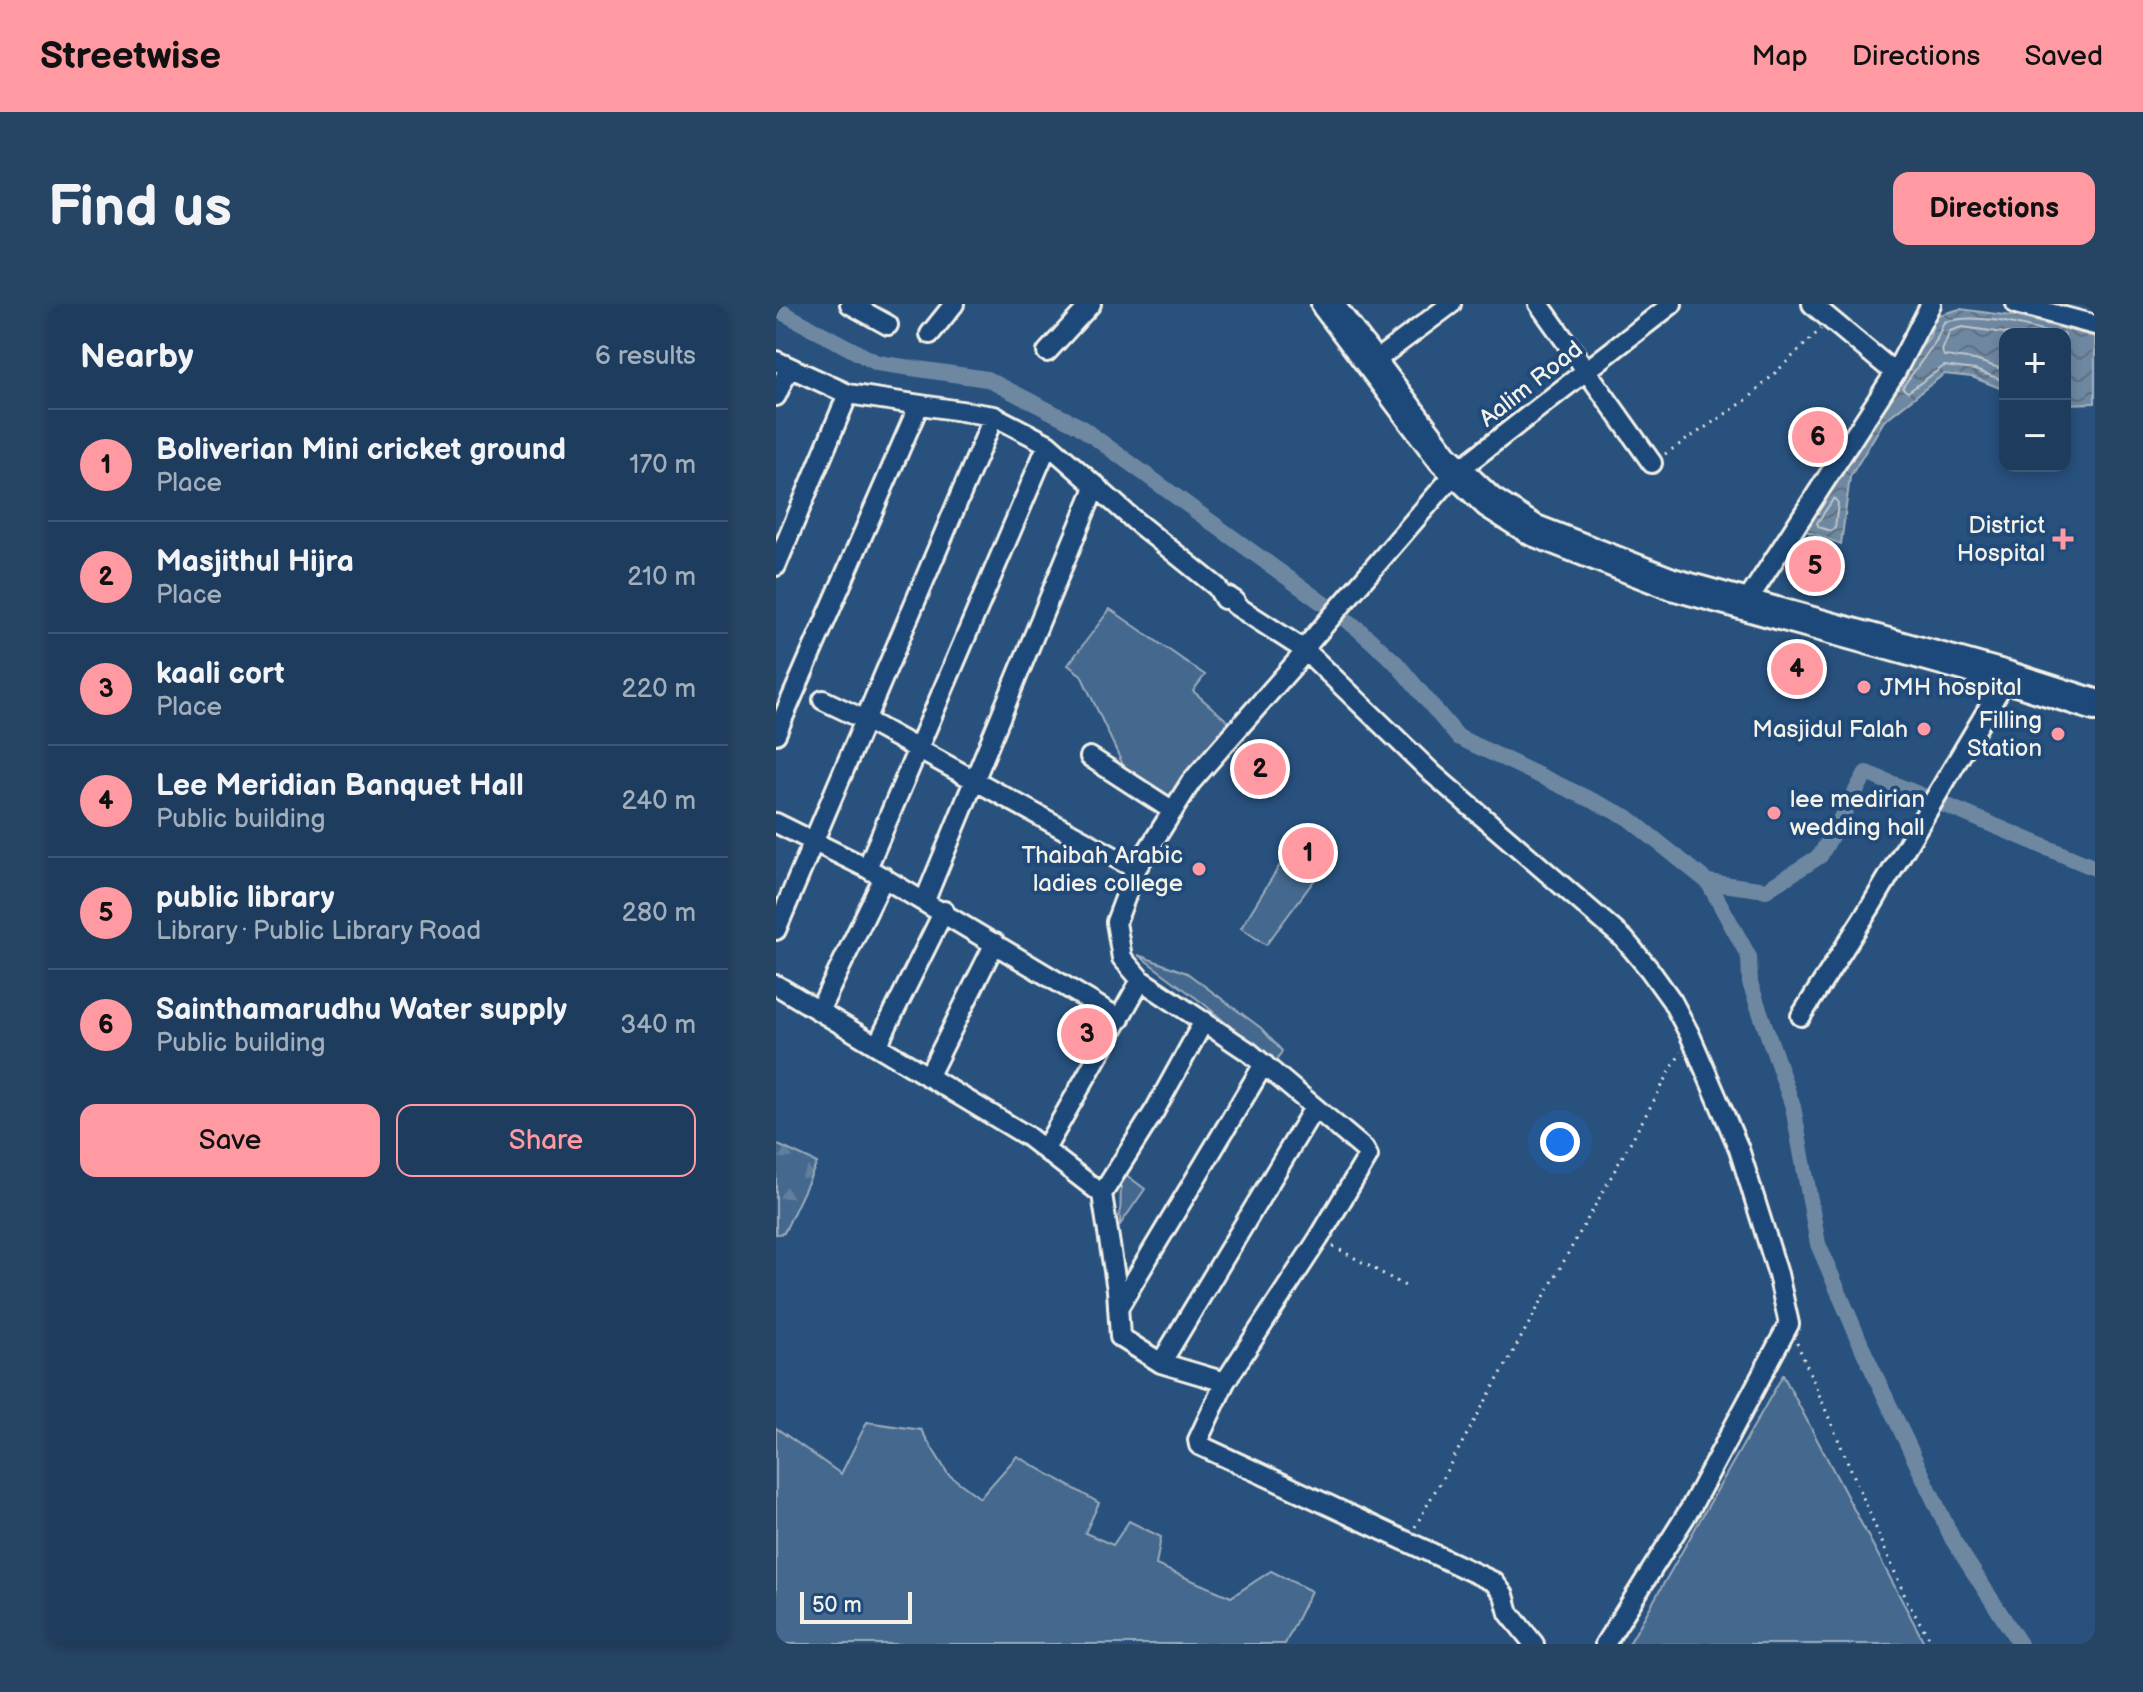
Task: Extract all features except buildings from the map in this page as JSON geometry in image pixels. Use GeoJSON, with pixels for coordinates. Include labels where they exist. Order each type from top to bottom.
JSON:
{"type":"FeatureCollection","features":[{"type":"Feature","properties":{"kind":"highway"},"geometry":{"type":"LineString","coordinates":[[1327,304],[1456,472],[1489,502],[1546,537],[1672,584],[2007,677],[2095,705]]}},
{"type":"Feature","properties":{"kind":"street"},"geometry":{"type":"LineString","coordinates":[[850,304],[888,325]]}},
{"type":"Feature","properties":{"kind":"street"},"geometry":{"type":"LineString","coordinates":[[930,334],[954,304]]}},
{"type":"Feature","properties":{"kind":"street"},"geometry":{"type":"LineString","coordinates":[[1047,352],[1091,304]]}},
{"type":"Feature","properties":{"kind":"street"},"geometry":{"type":"LineString","coordinates":[[1372,363],[1451,304]]}},
{"type":"Feature","properties":{"kind":"street"},"geometry":{"type":"LineString","coordinates":[[1539,304],[1652,463]]}},
{"type":"Feature","properties":{"kind":"street","name":"Aalim Road"},"geometry":{"type":"LineString","coordinates":[[1141,980],[1122,958],[1116,922],[1136,869],[1191,782],[1456,472],[1672,304]]}},
{"type":"Feature","properties":{"kind":"street"},"geometry":{"type":"LineString","coordinates":[[1812,304],[1895,373]]}},
{"type":"Feature","properties":{"kind":"street"},"geometry":{"type":"LineString","coordinates":[[1744,606],[1895,373],[1931,304]]}},
{"type":"Feature","properties":{"kind":"street"},"geometry":{"type":"LineString","coordinates":[[2016,304],[2095,325]]}},
{"type":"Feature","properties":{"kind":"street"},"geometry":{"type":"LineString","coordinates":[[776,396],[782,365],[848,394],[994,416],[1048,444],[1135,521],[1217,587],[1224,599],[1229,597],[1235,605],[1307,647],[1433,774],[1624,939],[1672,1001],[1739,1149],[1778,1274],[1789,1324],[1690,1509],[1605,1644]]}},
{"type":"Feature","properties":{"kind":"street"},"geometry":{"type":"LineString","coordinates":[[776,566],[848,394]]}},
{"type":"Feature","properties":{"kind":"street"},"geometry":{"type":"LineString","coordinates":[[776,734],[919,405]]}},
{"type":"Feature","properties":{"kind":"street"},"geometry":{"type":"LineString","coordinates":[[776,930],[994,416]]}},
{"type":"Feature","properties":{"kind":"street"},"geometry":{"type":"LineString","coordinates":[[819,1011],[876,872],[918,749],[1048,444]]}},
{"type":"Feature","properties":{"kind":"street"},"geometry":{"type":"LineString","coordinates":[[925,900],[1096,485]]}},
{"type":"Feature","properties":{"kind":"street"},"geometry":{"type":"LineString","coordinates":[[1801,1016],[1871,906],[2007,677]]}},
{"type":"Feature","properties":{"kind":"street"},"geometry":{"type":"LineString","coordinates":[[823,700],[1136,869]]}},
{"type":"Feature","properties":{"kind":"street"},"geometry":{"type":"LineString","coordinates":[[1090,757],[1173,811]]}},
{"type":"Feature","properties":{"kind":"street"},"geometry":{"type":"LineString","coordinates":[[776,823],[876,872],[1120,1019]]}},
{"type":"Feature","properties":{"kind":"street"},"geometry":{"type":"LineString","coordinates":[[877,1046],[944,911]]}},
{"type":"Feature","properties":{"kind":"street"},"geometry":{"type":"LineString","coordinates":[[928,1077],[995,943]]}},
{"type":"Feature","properties":{"kind":"street"},"geometry":{"type":"LineString","coordinates":[[1045,1149],[1141,980],[1264,1064],[1364,1149],[1368,1156],[1319,1238],[1225,1382],[1198,1440],[1199,1445],[1494,1582],[1504,1595],[1509,1613],[1534,1644]]}},
{"type":"Feature","properties":{"kind":"street"},"geometry":{"type":"LineString","coordinates":[[776,985],[1027,1136],[1102,1194]]}},
{"type":"Feature","properties":{"kind":"street"},"geometry":{"type":"LineString","coordinates":[[1204,1021],[1155,1110],[1102,1194],[1120,1337],[1161,1363],[1225,1382]]}},
{"type":"Feature","properties":{"kind":"street"},"geometry":{"type":"LineString","coordinates":[[1118,1308],[1264,1064]]}},
{"type":"Feature","properties":{"kind":"street"},"geometry":{"type":"LineString","coordinates":[[1161,1363],[1314,1108]]}},
{"type":"Feature","properties":{"kind":"path"},"geometry":{"type":"LineString","coordinates":[[1652,463],[1748,399],[1831,320]]}},
{"type":"Feature","properties":{"kind":"path"},"geometry":{"type":"LineString","coordinates":[[1407,1541],[1690,1035]]}},
{"type":"Feature","properties":{"kind":"path"},"geometry":{"type":"LineString","coordinates":[[1319,1238],[1407,1287]]}},
{"type":"Feature","properties":{"kind":"path"},"geometry":{"type":"LineString","coordinates":[[1789,1324],[1908,1603],[1933,1644]]}},
{"type":"Feature","properties":{"kind":"green space"},"geometry":{"type":"Polygon","coordinates":[[[1110,609],[1205,675],[1193,691],[1231,724],[1170,797],[1135,778],[1123,765],[1081,675],[1068,665],[1110,609]]]}},
{"type":"Feature","properties":{"kind":"green space"},"geometry":{"type":"Polygon","coordinates":[[[1283,860],[1315,879],[1266,945],[1241,928],[1283,860]]]}},
{"type":"Feature","properties":{"kind":"green space"},"geometry":{"type":"Polygon","coordinates":[[[1138,955],[1187,973],[1261,1028],[1282,1051],[1277,1060],[1271,1062],[1204,1004],[1138,955]]]}},
{"type":"Feature","properties":{"kind":"green space"},"geometry":{"type":"Polygon","coordinates":[[[776,1144],[817,1163],[784,1233],[776,1234],[776,1144]]]}},
{"type":"Feature","properties":{"kind":"green space"},"geometry":{"type":"Polygon","coordinates":[[[1125,1174],[1145,1189],[1120,1225],[1121,1183],[1125,1174]]]}},
{"type":"Feature","properties":{"kind":"green space"},"geometry":{"type":"Polygon","coordinates":[[[1783,1375],[1925,1644],[1629,1644],[1783,1375]]]}},
{"type":"Feature","properties":{"kind":"green space"},"geometry":{"type":"Polygon","coordinates":[[[867,1422],[921,1430],[948,1474],[980,1498],[1017,1456],[1099,1503],[1085,1533],[1113,1545],[1129,1521],[1161,1537],[1156,1565],[1231,1597],[1271,1571],[1311,1591],[1285,1644],[776,1644],[776,1428],[841,1474],[867,1422]]]}},
{"type":"Feature","properties":{"kind":"water"},"geometry":{"type":"Polygon","coordinates":[[[1960,309],[2018,317],[2060,328],[1999,328],[1999,388],[1972,377],[1944,374],[1884,421],[1850,477],[1841,544],[1803,530],[1889,391],[1930,336],[1935,316],[1960,309]]]}},
{"type":"Feature","properties":{"kind":"water"},"geometry":{"type":"Polygon","coordinates":[[[2071,331],[2095,337],[2095,403],[2071,404],[2071,331]]]}},
{"type":"Feature","properties":{"kind":"waterway"},"geometry":{"type":"LineString","coordinates":[[776,309],[877,363],[987,379],[1079,426],[1357,628],[1396,663],[1458,737],[1627,817],[1708,882],[1749,957],[1750,983],[1793,1107],[1818,1244],[1865,1354],[1953,1540],[2020,1644]]}},
{"type":"Feature","properties":{"kind":"waterway"},"geometry":{"type":"LineString","coordinates":[[1708,882],[1766,890],[1820,856],[1866,773],[1923,796]]}},
{"type":"Feature","properties":{"kind":"waterway"},"geometry":{"type":"LineString","coordinates":[[1945,805],[2095,868]]}},
{"type":"Feature","properties":{"kind":"place","name":"Sainthamarudhu Water supply"},"geometry":{"type":"Point","coordinates":[1818,437]}},
{"type":"Feature","properties":{"kind":"place","name":"District Hospital"},"geometry":{"type":"Point","coordinates":[2063,539]}},
{"type":"Feature","properties":{"kind":"place","name":"public library"},"geometry":{"type":"Point","coordinates":[1815,566]}},
{"type":"Feature","properties":{"kind":"place","name":"Lee Meridian Banquet Hall"},"geometry":{"type":"Point","coordinates":[1797,669]}},
{"type":"Feature","properties":{"kind":"place","name":"JMH hospital"},"geometry":{"type":"Point","coordinates":[1864,687]}},
{"type":"Feature","properties":{"kind":"place","name":"Masjidul Falah"},"geometry":{"type":"Point","coordinates":[1924,729]}},
{"type":"Feature","properties":{"kind":"place","name":"Filling Station"},"geometry":{"type":"Point","coordinates":[2058,734]}},
{"type":"Feature","properties":{"kind":"place","name":"Masjithul Hijra"},"geometry":{"type":"Point","coordinates":[1260,769]}},
{"type":"Feature","properties":{"kind":"place","name":"lee medirian wedding hall"},"geometry":{"type":"Point","coordinates":[1774,813]}},
{"type":"Feature","properties":{"kind":"place","name":"Boliverian Mini cricket ground"},"geometry":{"type":"Point","coordinates":[1308,853]}},
{"type":"Feature","properties":{"kind":"place","name":"Thaibah Arabic ladies college"},"geometry":{"type":"Point","coordinates":[1199,869]}},
{"type":"Feature","properties":{"kind":"place","name":"kaali cort"},"geometry":{"type":"Point","coordinates":[1087,1034]}}]}
